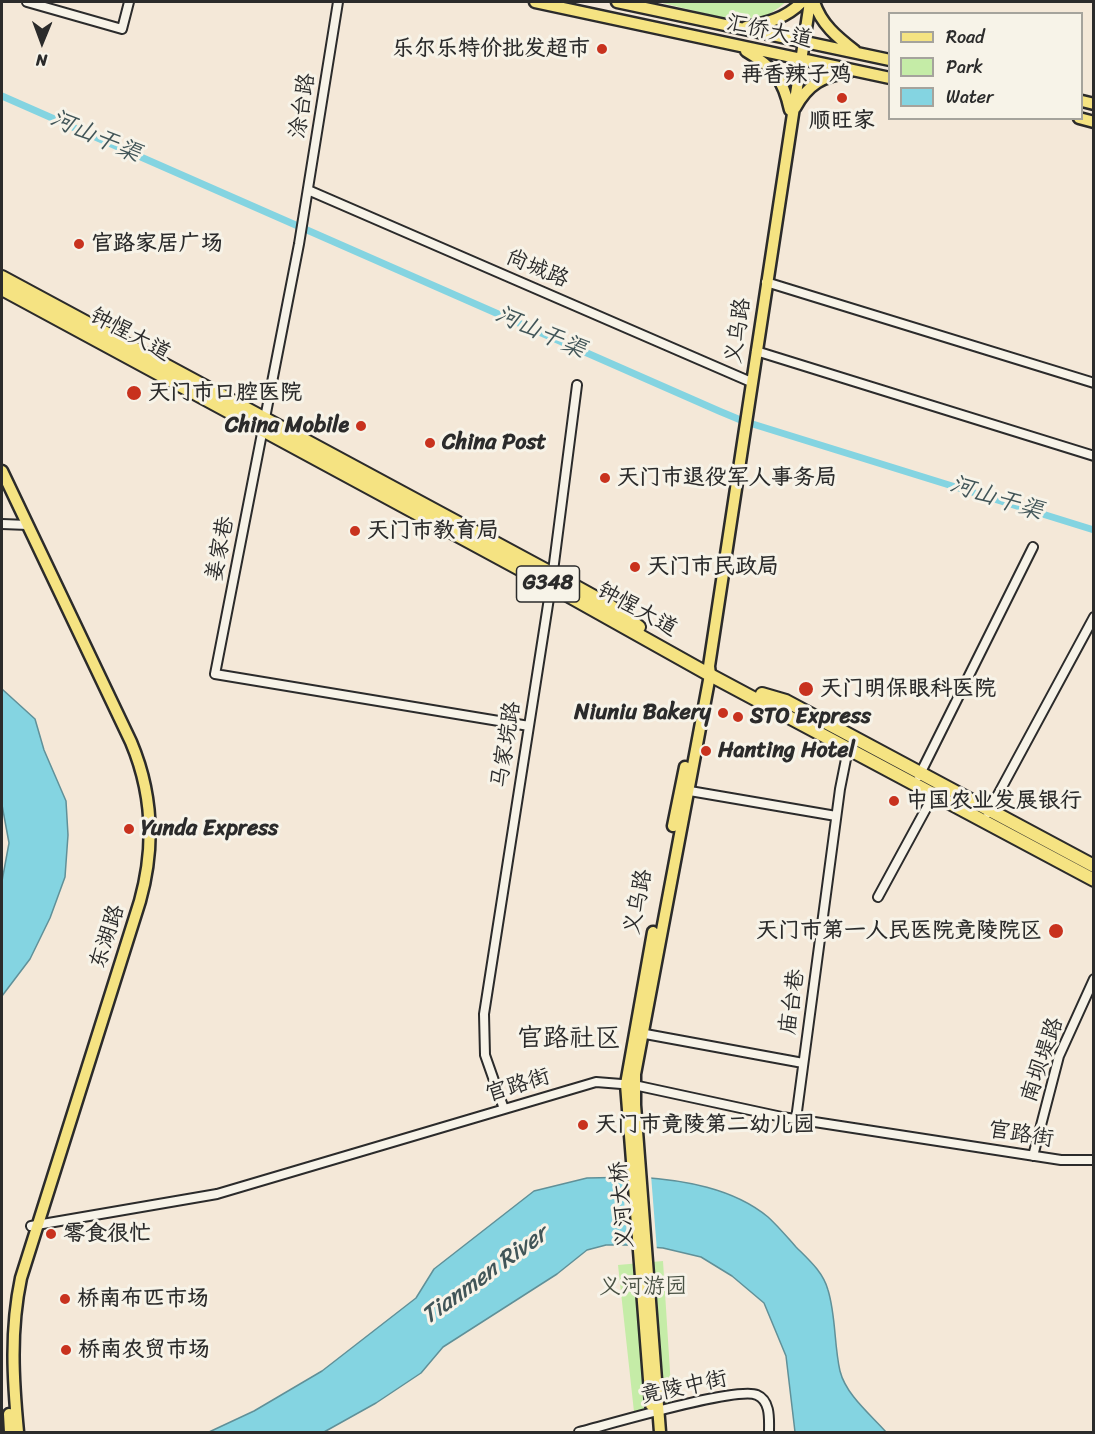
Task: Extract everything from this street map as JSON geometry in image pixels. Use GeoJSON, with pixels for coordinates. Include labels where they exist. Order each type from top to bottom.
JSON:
{"type":"FeatureCollection","features":[{"type":"Feature","properties":{"kind":"highway","name":"钟惺大道"},"geometry":{"type":"LineString","coordinates":[[2,279],[264,427],[340,475],[455,530],[708,671],[919,775],[1094,871]]}},
{"type":"Feature","properties":{"kind":"highway","name":"钟惺大道"},"geometry":{"type":"LineString","coordinates":[[2,289],[83,336],[372,479],[455,530]]}},
{"type":"Feature","properties":{"kind":"highway"},"geometry":{"type":"LineString","coordinates":[[2,295],[83,336]]}},
{"type":"Feature","properties":{"kind":"highway","name":"钟惺大道"},"geometry":{"type":"LineString","coordinates":[[760,697],[850,751],[1094,880]]}},
{"type":"Feature","properties":{"kind":"highway"},"geometry":{"type":"LineString","coordinates":[[933,796],[1094,886]]}},
{"type":"Feature","properties":{"kind":"highway"},"geometry":{"type":"LineString","coordinates":[[988,812],[1094,866]]}},
{"type":"Feature","properties":{"kind":"main road","name":"汇侨大道"},"geometry":{"type":"LineString","coordinates":[[535,2],[888,78]]}},
{"type":"Feature","properties":{"kind":"main road","name":"汇侨大道"},"geometry":{"type":"LineString","coordinates":[[617,2],[888,60]]}},
{"type":"Feature","properties":{"kind":"main road"},"geometry":{"type":"LineString","coordinates":[[741,28],[776,20],[802,2]]}},
{"type":"Feature","properties":{"kind":"main road"},"geometry":{"type":"LineString","coordinates":[[812,2],[829,29],[858,53]]}},
{"type":"Feature","properties":{"kind":"main road","name":"义乌路"},"geometry":{"type":"LineString","coordinates":[[634,1148],[630,1084],[708,671],[791,116],[812,2]]}},
{"type":"Feature","properties":{"kind":"main road"},"geometry":{"type":"LineString","coordinates":[[737,45],[764,62],[778,77],[785,90],[791,116]]}},
{"type":"Feature","properties":{"kind":"main road"},"geometry":{"type":"LineString","coordinates":[[791,116],[807,90],[819,80],[856,71]]}},
{"type":"Feature","properties":{"kind":"main road","name":"东湖路"},"geometry":{"type":"LineString","coordinates":[[2,471],[127,744],[140,781],[147,826],[146,856],[140,887],[16,1277],[9,1317],[10,1432]]}},
{"type":"Feature","properties":{"kind":"main road","name":"东湖路"},"geometry":{"type":"LineString","coordinates":[[2,481],[25,525]]}},
{"type":"Feature","properties":{"kind":"main road","name":"义河大桥"},"geometry":{"type":"LineString","coordinates":[[634,1148],[655,1412]]}},
{"type":"Feature","properties":{"kind":"main road","name":"东湖路"},"geometry":{"type":"LineString","coordinates":[[18,1432],[13,1331],[21,1278],[34,1225]]}},
{"type":"Feature","properties":{"kind":"main road"},"geometry":{"type":"LineString","coordinates":[[653,1432],[655,1412]]}},
{"type":"Feature","properties":{"kind":"main road"},"geometry":{"type":"LineString","coordinates":[[655,1412],[660,1432]]}},
{"type":"Feature","properties":{"kind":"street"},"geometry":{"type":"LineString","coordinates":[[27,2],[122,29],[129,2]]}},
{"type":"Feature","properties":{"kind":"street","name":"涂台路"},"geometry":{"type":"LineString","coordinates":[[264,427],[304,216],[338,2]]}},
{"type":"Feature","properties":{"kind":"street","name":"尚城路"},"geometry":{"type":"LineString","coordinates":[[308,190],[751,382]]}},
{"type":"Feature","properties":{"kind":"street"},"geometry":{"type":"LineString","coordinates":[[766,282],[1094,383]]}},
{"type":"Feature","properties":{"kind":"street"},"geometry":{"type":"LineString","coordinates":[[756,351],[1094,456]]}},
{"type":"Feature","properties":{"kind":"street","name":"马家垸路"},"geometry":{"type":"LineString","coordinates":[[504,1109],[486,1055],[483,1021],[551,582],[578,384]]}},
{"type":"Feature","properties":{"kind":"street","name":"姜家巷"},"geometry":{"type":"LineString","coordinates":[[264,427],[215,674],[529,726]]}},
{"type":"Feature","properties":{"kind":"street"},"geometry":{"type":"LineString","coordinates":[[2,524],[25,525]]}},
{"type":"Feature","properties":{"kind":"street"},"geometry":{"type":"LineString","coordinates":[[919,775],[1033,547]]}},
{"type":"Feature","properties":{"kind":"street"},"geometry":{"type":"LineString","coordinates":[[988,812],[1094,617]]}},
{"type":"Feature","properties":{"kind":"street","name":"庙台巷"},"geometry":{"type":"LineString","coordinates":[[796,1119],[836,816],[844,766],[850,751]]}},
{"type":"Feature","properties":{"kind":"street"},"geometry":{"type":"LineString","coordinates":[[684,790],[836,816]]}},
{"type":"Feature","properties":{"kind":"street"},"geometry":{"type":"LineString","coordinates":[[878,897],[933,796]]}},
{"type":"Feature","properties":{"kind":"street","name":"南坝堤路"},"geometry":{"type":"LineString","coordinates":[[1033,1156],[1059,1056],[1094,979]]}},
{"type":"Feature","properties":{"kind":"street"},"geometry":{"type":"LineString","coordinates":[[638,1033],[803,1063]]}},
{"type":"Feature","properties":{"kind":"street","name":"官路街"},"geometry":{"type":"LineString","coordinates":[[34,1225],[217,1194],[585,1084],[607,1082],[630,1084],[796,1119],[1069,1161],[1094,1160]]}},
{"type":"Feature","properties":{"kind":"street","name":"竟陵中街"},"geometry":{"type":"LineString","coordinates":[[579,1432],[722,1397],[753,1394],[758,1395],[767,1406],[770,1432]]}},
{"type":"Feature","properties":{"kind":"green space"},"geometry":{"type":"Polygon","coordinates":[[[658,2],[786,2],[765,16],[735,19],[658,2]]]}},
{"type":"Feature","properties":{"kind":"green space","name":"义河游园"},"geometry":{"type":"Polygon","coordinates":[[[663,1261],[672,1403],[634,1412],[618,1265],[663,1261]]]}},
{"type":"Feature","properties":{"kind":"water"},"geometry":{"type":"Polygon","coordinates":[[[2,689],[35,719],[44,750],[66,801],[68,835],[65,877],[50,918],[30,959],[2,996],[2,881],[9,843],[2,805],[2,689]]]}},
{"type":"Feature","properties":{"kind":"water","name":"Tianmen River"},"geometry":{"type":"Polygon","coordinates":[[[639,1177],[690,1183],[723,1192],[754,1207],[775,1224],[823,1278],[831,1300],[838,1361],[843,1380],[866,1412],[886,1432],[795,1432],[786,1356],[764,1303],[732,1276],[701,1257],[663,1248],[606,1245],[587,1250],[557,1274],[443,1347],[421,1373],[376,1403],[324,1432],[209,1432],[254,1411],[322,1371],[416,1298],[434,1269],[534,1191],[587,1178],[639,1177]]]}},
{"type":"Feature","properties":{"kind":"pier"},"geometry":{"type":"Polygon","coordinates":[[[622,1175],[651,1175],[657,1251],[628,1248],[622,1175]]]}},
{"type":"Feature","properties":{"kind":"waterway","name":"河山干渠"},"geometry":{"type":"LineString","coordinates":[[2,96],[743,421],[1094,530]]}},
{"type":"Feature","properties":{"kind":"place","name":"乐尔乐特价批发超市"},"geometry":{"type":"Point","coordinates":[602,49]}},
{"type":"Feature","properties":{"kind":"place","name":"再香辣子鸡"},"geometry":{"type":"Point","coordinates":[729,75]}},
{"type":"Feature","properties":{"kind":"place","name":"顺旺家"},"geometry":{"type":"Point","coordinates":[842,98]}},
{"type":"Feature","properties":{"kind":"place","name":"官路家居广场"},"geometry":{"type":"Point","coordinates":[79,244]}},
{"type":"Feature","properties":{"kind":"place","name":"天门市口腔医院"},"geometry":{"type":"Point","coordinates":[134,393]}},
{"type":"Feature","properties":{"kind":"place","name":"China Mobile"},"geometry":{"type":"Point","coordinates":[361,426]}},
{"type":"Feature","properties":{"kind":"place","name":"China Post"},"geometry":{"type":"Point","coordinates":[430,443]}},
{"type":"Feature","properties":{"kind":"place","name":"天门市退役军人事务局"},"geometry":{"type":"Point","coordinates":[605,478]}},
{"type":"Feature","properties":{"kind":"place","name":"天门市教育局"},"geometry":{"type":"Point","coordinates":[355,531]}},
{"type":"Feature","properties":{"kind":"place","name":"天门市民政局"},"geometry":{"type":"Point","coordinates":[635,567]}},
{"type":"Feature","properties":{"kind":"place","name":"天门明保眼科医院"},"geometry":{"type":"Point","coordinates":[806,689]}},
{"type":"Feature","properties":{"kind":"place","name":"Niuniu Bakery"},"geometry":{"type":"Point","coordinates":[723,713]}},
{"type":"Feature","properties":{"kind":"place","name":"STO Express"},"geometry":{"type":"Point","coordinates":[738,717]}},
{"type":"Feature","properties":{"kind":"place","name":"Hanting Hotel"},"geometry":{"type":"Point","coordinates":[706,751]}},
{"type":"Feature","properties":{"kind":"place","name":"中国农业发展银行"},"geometry":{"type":"Point","coordinates":[894,801]}},
{"type":"Feature","properties":{"kind":"place","name":"Yunda Express"},"geometry":{"type":"Point","coordinates":[129,829]}},
{"type":"Feature","properties":{"kind":"place","name":"天门市第一人民医院竟陵院区"},"geometry":{"type":"Point","coordinates":[1056,931]}},
{"type":"Feature","properties":{"kind":"place","name":"天门市竟陵第二幼儿园"},"geometry":{"type":"Point","coordinates":[583,1125]}},
{"type":"Feature","properties":{"kind":"place","name":"零食很忙"},"geometry":{"type":"Point","coordinates":[51,1234]}},
{"type":"Feature","properties":{"kind":"place","name":"桥南布匹市场"},"geometry":{"type":"Point","coordinates":[65,1299]}},
{"type":"Feature","properties":{"kind":"place","name":"桥南农贸市场"},"geometry":{"type":"Point","coordinates":[66,1350]}},
{"type":"Feature","properties":{"kind":"district","name":"官路社区"},"geometry":{"type":"Point","coordinates":[569,1039]}}]}
